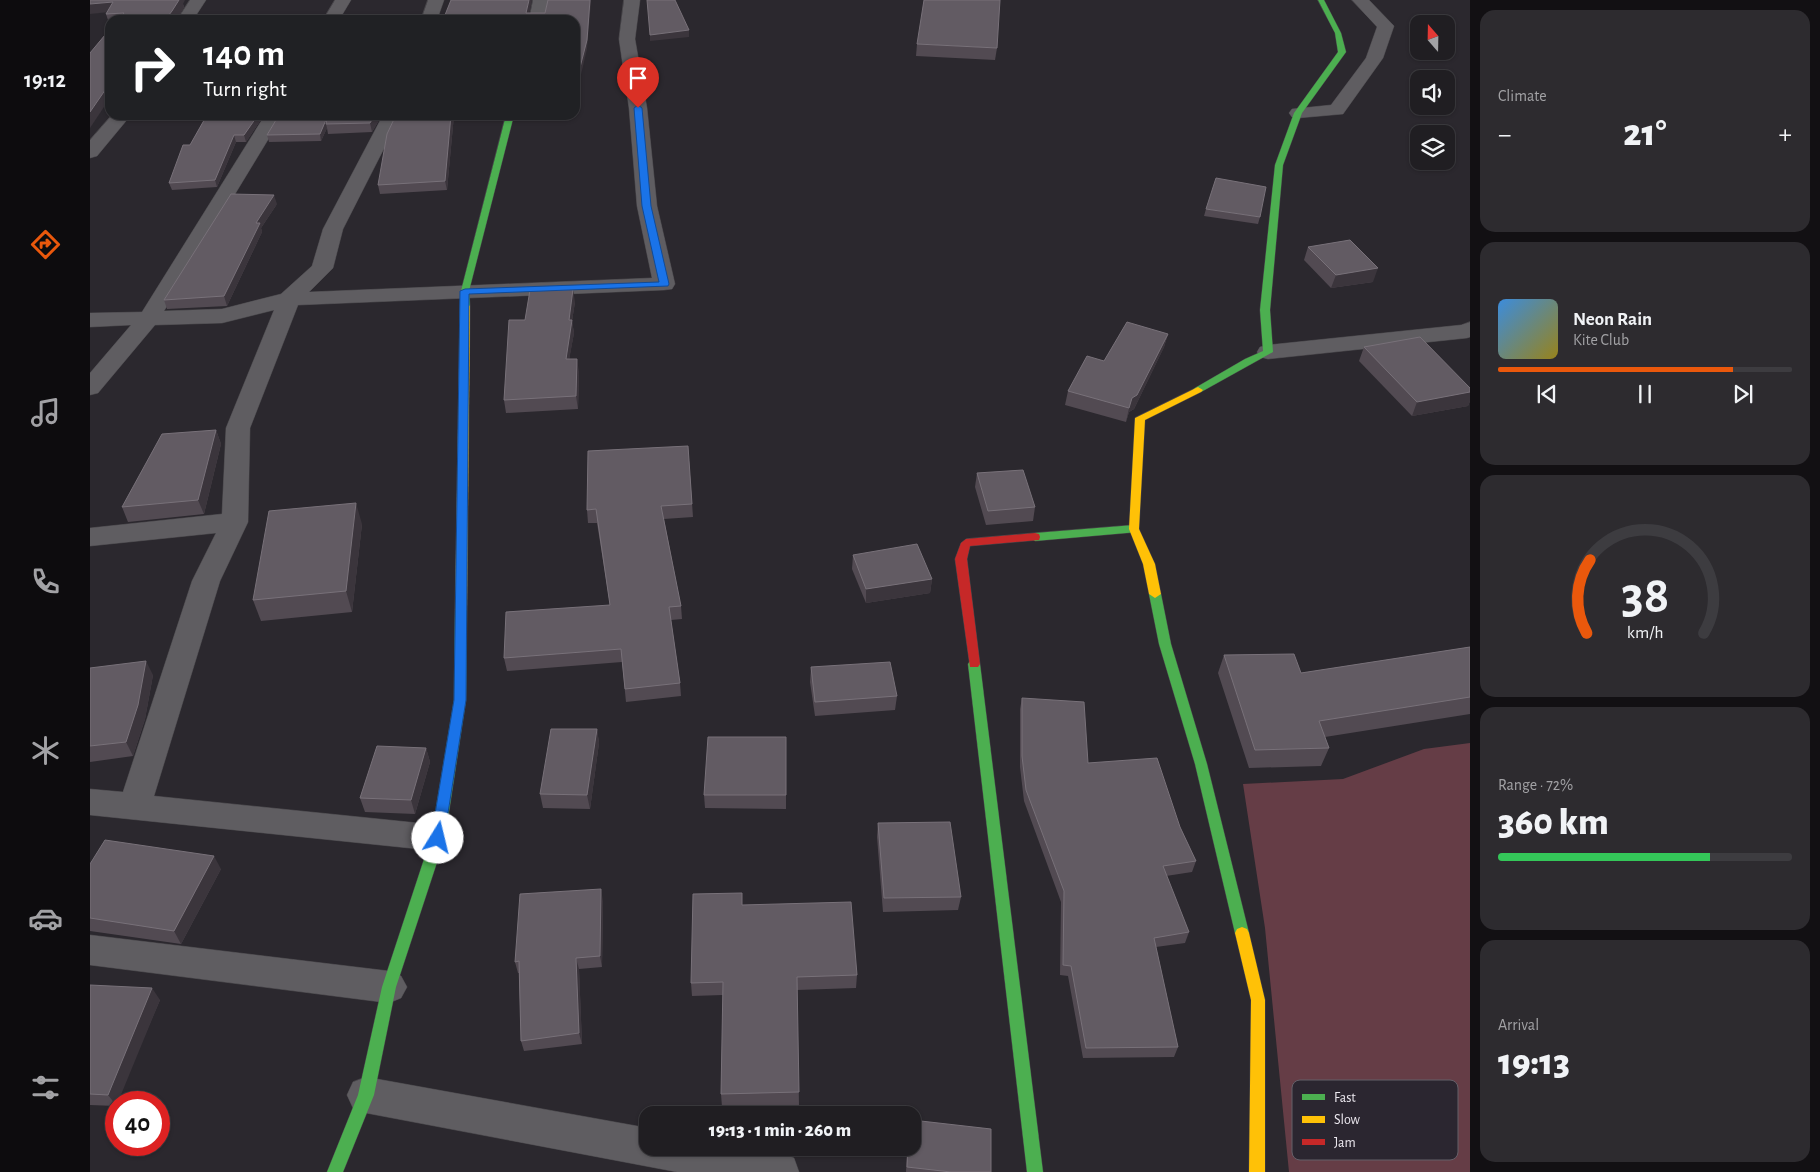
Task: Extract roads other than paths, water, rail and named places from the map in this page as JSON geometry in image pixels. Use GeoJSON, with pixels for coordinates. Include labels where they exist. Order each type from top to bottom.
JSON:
{"type":"FeatureCollection","features":[{"type":"Feature","properties":{"kind":"street"},"geometry":{"type":"LineString","coordinates":[[188,15],[198,0]]}},
{"type":"Feature","properties":{"kind":"street"},"geometry":{"type":"LineString","coordinates":[[334,15],[343,0]]}},
{"type":"Feature","properties":{"kind":"street"},"geometry":{"type":"LineString","coordinates":[[431,15],[436,0]]}},
{"type":"Feature","properties":{"kind":"street"},"geometry":{"type":"LineString","coordinates":[[538,15],[541,0]]}},
{"type":"Feature","properties":{"kind":"street"},"geometry":{"type":"LineString","coordinates":[[90,320],[222,316],[290,299],[664,284],[646,206],[638,108],[626,38],[632,0]]}},
{"type":"Feature","properties":{"kind":"street"},"geometry":{"type":"LineString","coordinates":[[1268,352],[1265,310],[1279,166],[1298,113],[1342,52],[1338,33],[1321,0]]}},
{"type":"Feature","properties":{"kind":"street"},"geometry":{"type":"LineString","coordinates":[[1298,113],[1337,110],[1374,58],[1386,26],[1360,0]]}},
{"type":"Feature","properties":{"kind":"street"},"geometry":{"type":"LineString","coordinates":[[90,152],[118,120]]}},
{"type":"Feature","properties":{"kind":"street"},"geometry":{"type":"LineString","coordinates":[[90,388],[149,318],[271,120]]}},
{"type":"Feature","properties":{"kind":"street"},"geometry":{"type":"LineString","coordinates":[[135,805],[206,581],[235,522],[238,428],[290,299],[322,268],[333,230],[389,120]]}},
{"type":"Feature","properties":{"kind":"street"},"geometry":{"type":"LineString","coordinates":[[335,1172],[366,1095],[389,987],[438,838],[460,700],[465,291],[509,120]]}},
{"type":"Feature","properties":{"kind":"street"},"geometry":{"type":"LineString","coordinates":[[1257,1172],[1258,1000],[1201,764],[1165,644],[1149,564],[1134,529],[1140,418],[1210,385],[1248,361],[1268,352],[1469,334]]}},
{"type":"Feature","properties":{"kind":"street"},"geometry":{"type":"LineString","coordinates":[[90,537],[235,522]]}},
{"type":"Feature","properties":{"kind":"street"},"geometry":{"type":"LineString","coordinates":[[1035,1172],[961,560],[966,544],[1134,529]]}},
{"type":"Feature","properties":{"kind":"street"},"geometry":{"type":"LineString","coordinates":[[90,802],[135,805],[438,838]]}},
{"type":"Feature","properties":{"kind":"street"},"geometry":{"type":"LineString","coordinates":[[90,950],[389,987]]}},
{"type":"Feature","properties":{"kind":"street"},"geometry":{"type":"LineString","coordinates":[[366,1095],[780,1172]]}}]}
